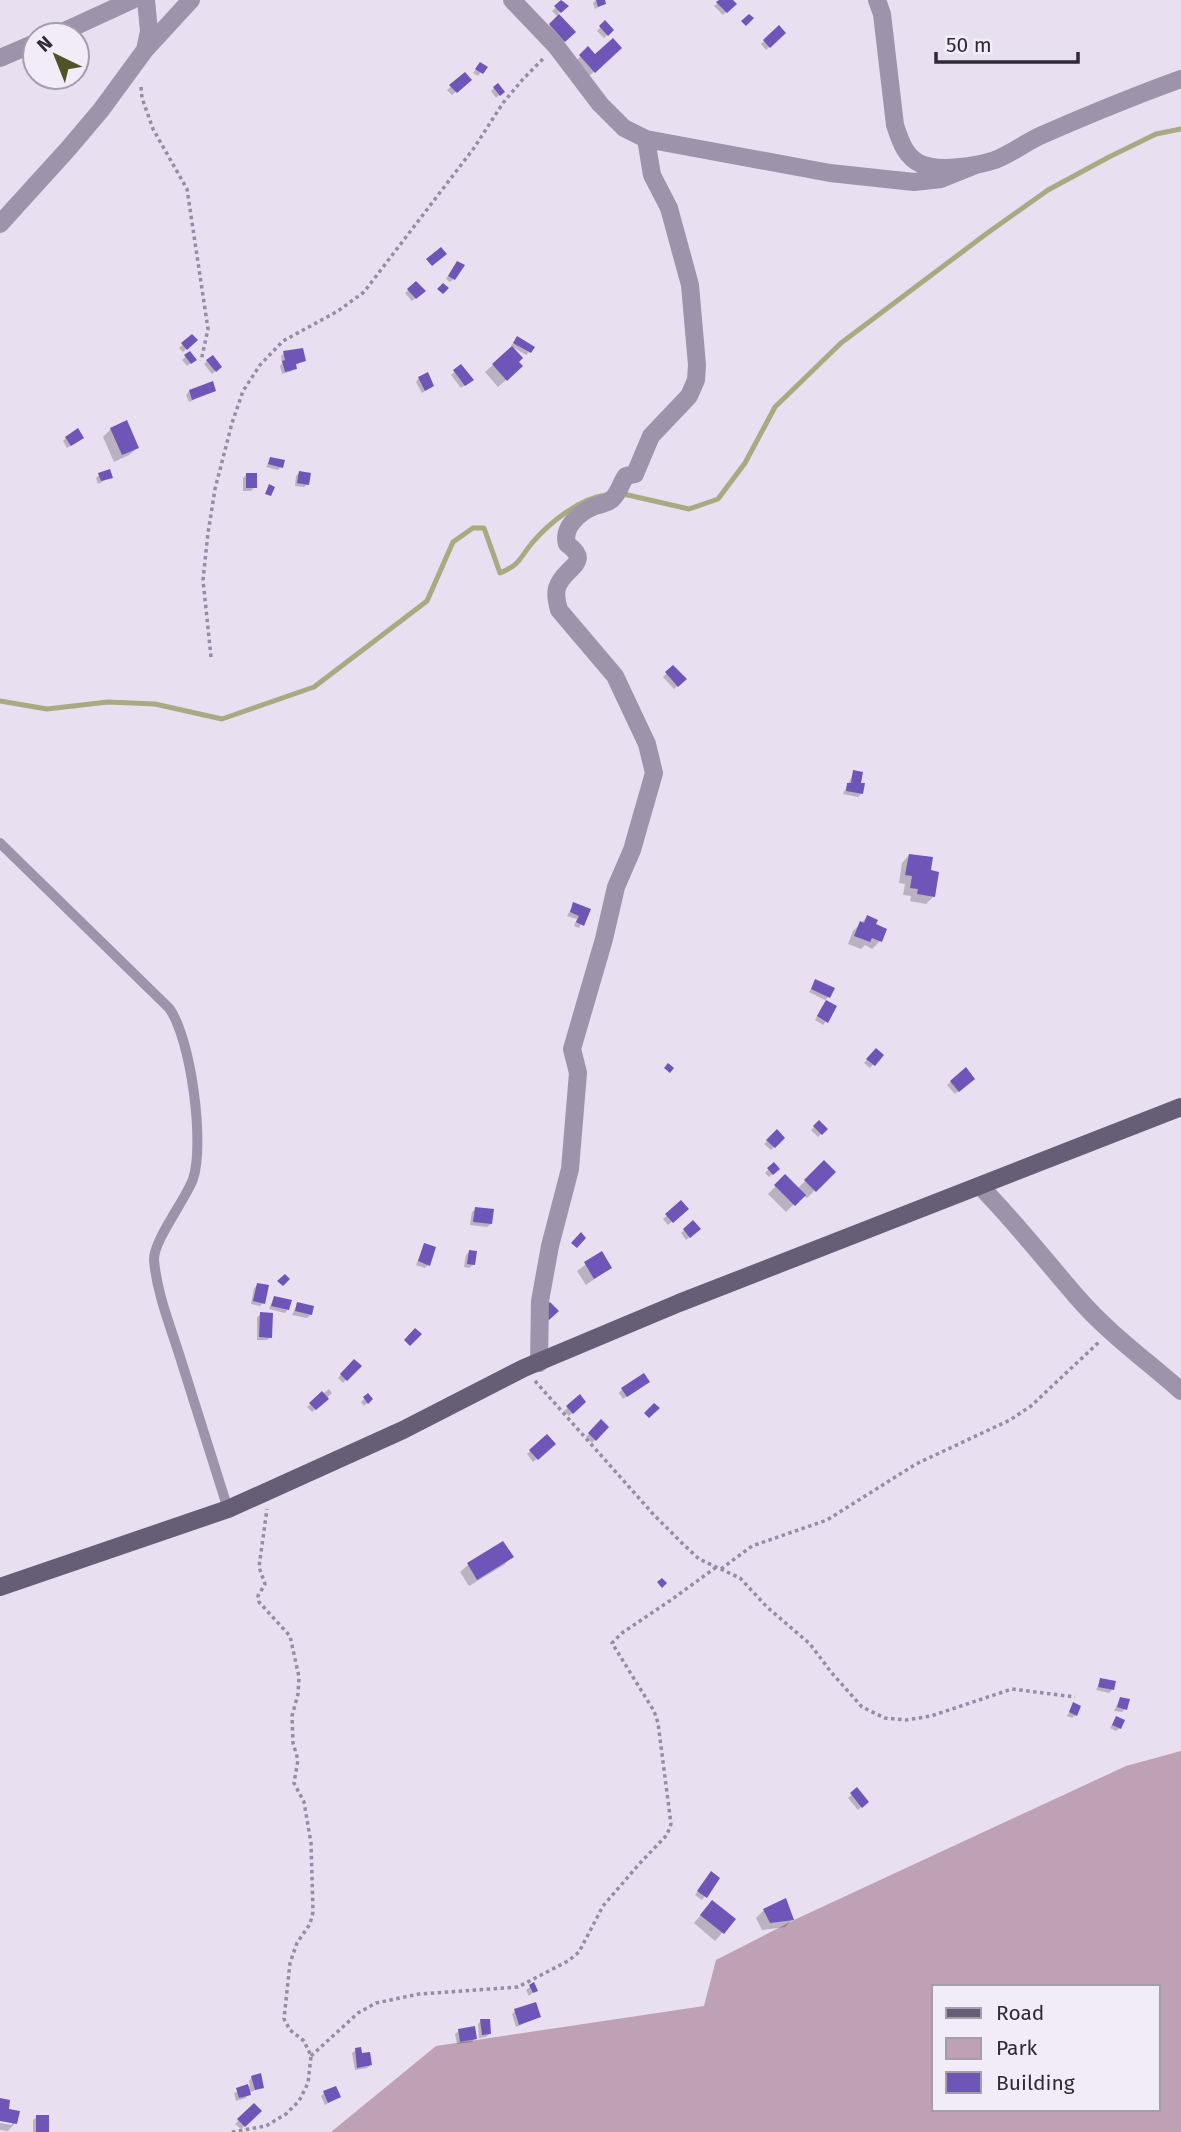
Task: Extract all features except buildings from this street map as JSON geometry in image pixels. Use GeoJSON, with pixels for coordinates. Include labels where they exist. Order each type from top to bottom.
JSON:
{"type":"FeatureCollection","features":[{"type":"Feature","properties":{"kind":"main road"},"geometry":{"type":"LineString","coordinates":[[0,1587],[228,1510],[403,1430],[532,1366],[679,1303],[1181,1107]]}},
{"type":"Feature","properties":{"kind":"street"},"geometry":{"type":"LineString","coordinates":[[86,21],[132,0]]}},
{"type":"Feature","properties":{"kind":"street"},"geometry":{"type":"LineString","coordinates":[[145,50],[149,30],[146,0]]}},
{"type":"Feature","properties":{"kind":"street"},"geometry":{"type":"LineString","coordinates":[[0,224],[101,110],[145,50],[191,0]]}},
{"type":"Feature","properties":{"kind":"street"},"geometry":{"type":"LineString","coordinates":[[512,0],[556,46],[600,104],[624,128],[646,139],[830,173],[914,182],[941,179],[997,159],[1038,136],[1181,79]]}},
{"type":"Feature","properties":{"kind":"street"},"geometry":{"type":"LineString","coordinates":[[877,0],[882,14],[890,88],[900,143],[909,155],[921,164],[937,167],[975,165]]}},
{"type":"Feature","properties":{"kind":"street"},"geometry":{"type":"LineString","coordinates":[[0,58],[21,50]]}},
{"type":"Feature","properties":{"kind":"street"},"geometry":{"type":"LineString","coordinates":[[532,1366],[550,1246],[570,1169],[578,1073],[572,1049],[616,887],[632,850],[654,773],[647,744],[615,676],[559,610],[557,587],[566,572],[578,563],[579,557],[567,544],[566,531],[572,522],[592,506],[608,502],[618,493],[626,476],[635,474],[652,436],[689,396],[696,380],[690,285],[669,208],[652,175],[646,139]]}},
{"type":"Feature","properties":{"kind":"street"},"geometry":{"type":"LineString","coordinates":[[981,1187],[1109,1330],[1181,1391]]}},
{"type":"Feature","properties":{"kind":"lane"},"geometry":{"type":"LineString","coordinates":[[0,843],[176,1017],[190,1070],[197,1119],[197,1163],[192,1181],[154,1255],[161,1298],[228,1510]]}},
{"type":"Feature","properties":{"kind":"path"},"geometry":{"type":"LineString","coordinates":[[211,657],[203,580],[208,533],[215,489],[243,391],[260,365],[283,341],[364,292],[474,148],[503,103],[556,46]]}},
{"type":"Feature","properties":{"kind":"path"},"geometry":{"type":"LineString","coordinates":[[141,86],[142,98],[153,129],[187,189],[208,329],[201,361]]}},
{"type":"Feature","properties":{"kind":"path"},"geometry":{"type":"LineString","coordinates":[[721,1569],[752,1546],[827,1520],[916,1464],[1010,1420],[1031,1406],[1109,1330]]}},
{"type":"Feature","properties":{"kind":"path"},"geometry":{"type":"LineString","coordinates":[[532,1366],[654,1515],[699,1559],[740,1578],[767,1607],[810,1644],[863,1707],[886,1718],[906,1720],[931,1716],[1012,1689],[1075,1698]]}},
{"type":"Feature","properties":{"kind":"path"},"geometry":{"type":"LineString","coordinates":[[232,2132],[266,2126],[286,2114],[299,2101],[308,2083],[311,2056],[304,2041],[290,2030],[284,2020],[290,1962],[297,1943],[310,1924],[313,1912],[313,1860],[304,1802],[294,1783],[298,1760],[293,1743],[292,1716],[299,1677],[293,1645],[287,1631],[259,1602],[258,1597],[265,1584],[259,1567],[268,1493]]}},
{"type":"Feature","properties":{"kind":"path"},"geometry":{"type":"LineString","coordinates":[[311,2056],[358,2013],[376,2003],[419,1994],[518,1987],[558,1968],[579,1952],[603,1906],[667,1835],[671,1824],[658,1723],[654,1711],[612,1643],[621,1633],[715,1568]]}},
{"type":"Feature","properties":{"kind":"green space"},"geometry":{"type":"Polygon","coordinates":[[[1181,1751],[1181,2132],[331,2132],[436,2046],[704,2006],[716,1960],[794,1920],[1126,1766],[1181,1751]]]}},
{"type":"Feature","properties":{"kind":"waterway"},"geometry":{"type":"LineString","coordinates":[[619,493],[689,509],[718,499],[745,463],[775,407],[841,343],[1048,190],[1156,134],[1181,129]]}},
{"type":"Feature","properties":{"kind":"waterway"},"geometry":{"type":"LineString","coordinates":[[0,701],[47,709],[108,702],[155,704],[222,719],[314,687],[427,601],[453,542],[473,528],[484,528],[500,573],[516,564],[539,535],[556,520],[576,506],[606,495]]}}]}
